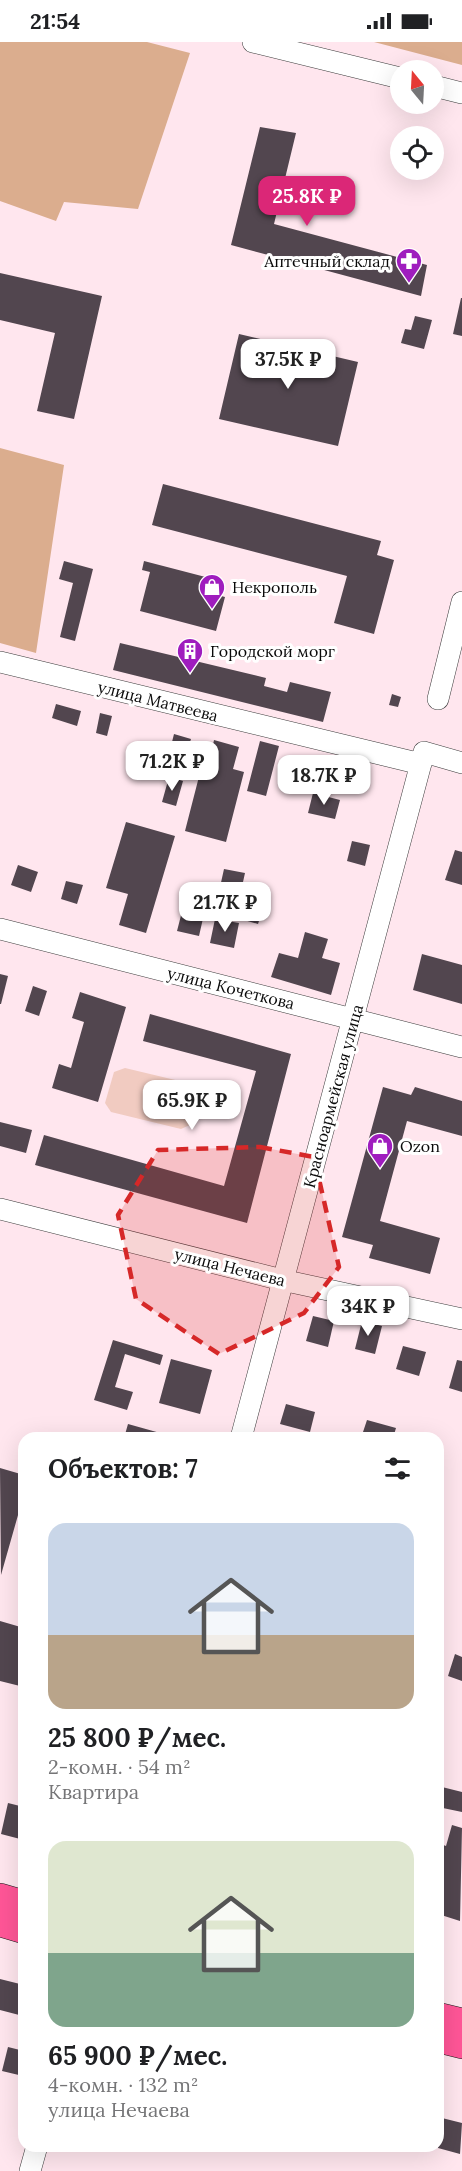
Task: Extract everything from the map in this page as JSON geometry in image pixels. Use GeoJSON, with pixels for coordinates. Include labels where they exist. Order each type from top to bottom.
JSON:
{"type":"FeatureCollection","features":[{"type":"Feature","properties":{"kind":"main road"},"geometry":{"type":"LineString","coordinates":[[0,1897],[18,1902]]}},
{"type":"Feature","properties":{"kind":"main road"},"geometry":{"type":"LineString","coordinates":[[0,1923],[18,1928]]}},
{"type":"Feature","properties":{"kind":"main road"},"geometry":{"type":"LineString","coordinates":[[444,2018],[462,2022]]}},
{"type":"Feature","properties":{"kind":"main road"},"geometry":{"type":"LineString","coordinates":[[444,2040],[462,2045]]}},
{"type":"Feature","properties":{"kind":"street"},"geometry":{"type":"LineString","coordinates":[[253,42],[390,76]]}},
{"type":"Feature","properties":{"kind":"street"},"geometry":{"type":"LineString","coordinates":[[444,88],[462,93]]}},
{"type":"Feature","properties":{"kind":"street"},"geometry":{"type":"LineString","coordinates":[[438,699],[462,602]]}},
{"type":"Feature","properties":{"kind":"street","name":"улица Матвеева"},"geometry":{"type":"LineString","coordinates":[[0,662],[422,758],[462,763]]}},
{"type":"Feature","properties":{"kind":"street","name":"Красноармейская улица"},"geometry":{"type":"LineString","coordinates":[[243,1432],[422,758]]}},
{"type":"Feature","properties":{"kind":"street","name":"улица Кочеткова"},"geometry":{"type":"LineString","coordinates":[[0,929],[462,1047]]}},
{"type":"Feature","properties":{"kind":"street","name":"улица Нечаева"},"geometry":{"type":"LineString","coordinates":[[0,1209],[282,1280],[462,1319]]}},
{"type":"Feature","properties":{"kind":"street"},"geometry":{"type":"LineString","coordinates":[[30,2171],[35,2152]]}},
{"type":"Feature","properties":{"kind":"highlighted area"},"geometry":{"type":"Polygon","coordinates":[[[260,1147],[314,1157],[339,1267],[304,1313],[219,1354],[136,1299],[118,1215],[158,1150],[260,1147]]]}},
{"type":"Feature","properties":{"kind":"shaded area"},"geometry":{"type":"Polygon","coordinates":[[[0,42],[147,42],[190,53],[138,209],[64,202],[56,221],[0,201],[0,42]]]}},
{"type":"Feature","properties":{"kind":"shaded area"},"geometry":{"type":"Polygon","coordinates":[[[374,42],[462,42],[462,65],[374,42]]]}},
{"type":"Feature","properties":{"kind":"shaded area"},"geometry":{"type":"Polygon","coordinates":[[[0,448],[64,465],[36,653],[0,643],[0,448]]]}},
{"type":"Feature","properties":{"kind":"shaded area"},"geometry":{"type":"Polygon","coordinates":[[[125,1068],[192,1084],[200,1094],[192,1124],[181,1129],[111,1112],[105,1103],[114,1072],[125,1068]]]}},
{"type":"Feature","properties":{"kind":"building"},"geometry":{"type":"Polygon","coordinates":[[[260,127],[296,133],[274,224],[427,265],[421,296],[231,245],[260,127]]]}},
{"type":"Feature","properties":{"kind":"building"},"geometry":{"type":"Polygon","coordinates":[[[0,273],[102,296],[74,419],[37,411],[55,333],[0,320],[0,273]]]}},
{"type":"Feature","properties":{"kind":"building"},"geometry":{"type":"Polygon","coordinates":[[[462,298],[462,336],[453,334],[462,298]]]}},
{"type":"Feature","properties":{"kind":"building"},"geometry":{"type":"Polygon","coordinates":[[[415,316],[432,320],[424,349],[401,343],[405,329],[411,330],[415,316]]]}},
{"type":"Feature","properties":{"kind":"building"},"geometry":{"type":"Polygon","coordinates":[[[239,334],[358,362],[338,446],[219,419],[239,334]]]}},
{"type":"Feature","properties":{"kind":"building"},"geometry":{"type":"Polygon","coordinates":[[[163,484],[381,541],[377,555],[394,560],[374,634],[334,623],[347,576],[152,525],[163,484]]]}},
{"type":"Feature","properties":{"kind":"building"},"geometry":{"type":"Polygon","coordinates":[[[64,561],[93,569],[75,641],[60,637],[73,583],[59,579],[64,561]]]}},
{"type":"Feature","properties":{"kind":"building"},"geometry":{"type":"Polygon","coordinates":[[[144,561],[217,580],[214,594],[225,597],[216,631],[140,611],[150,572],[142,570],[144,561]]]}},
{"type":"Feature","properties":{"kind":"building","name":"Городской морг"},"geometry":{"type":"Polygon","coordinates":[[[120,643],[266,678],[264,686],[287,692],[290,682],[331,692],[323,722],[113,670],[120,643]]]}},
{"type":"Feature","properties":{"kind":"building"},"geometry":{"type":"Polygon","coordinates":[[[392,694],[401,697],[398,707],[389,705],[392,694]]]}},
{"type":"Feature","properties":{"kind":"building"},"geometry":{"type":"Polygon","coordinates":[[[56,704],[81,711],[77,726],[52,718],[56,704]]]}},
{"type":"Feature","properties":{"kind":"building"},"geometry":{"type":"Polygon","coordinates":[[[100,713],[112,716],[107,736],[96,733],[100,713]]]}},
{"type":"Feature","properties":{"kind":"building"},"geometry":{"type":"Polygon","coordinates":[[[174,734],[191,739],[185,758],[169,754],[174,734]]]}},
{"type":"Feature","properties":{"kind":"building"},"geometry":{"type":"Polygon","coordinates":[[[214,740],[239,747],[233,769],[244,772],[226,842],[185,831],[203,761],[209,763],[214,740]]]}},
{"type":"Feature","properties":{"kind":"building"},"geometry":{"type":"Polygon","coordinates":[[[260,741],[279,746],[266,796],[247,791],[260,741]]]}},
{"type":"Feature","properties":{"kind":"building"},"geometry":{"type":"Polygon","coordinates":[[[169,777],[183,781],[176,806],[162,802],[169,777]]]}},
{"type":"Feature","properties":{"kind":"building"},"geometry":{"type":"Polygon","coordinates":[[[313,793],[340,800],[335,819],[308,813],[313,793]]]}},
{"type":"Feature","properties":{"kind":"building"},"geometry":{"type":"Polygon","coordinates":[[[126,822],[175,836],[146,933],[119,925],[128,894],[106,888],[126,822]]]}},
{"type":"Feature","properties":{"kind":"building"},"geometry":{"type":"Polygon","coordinates":[[[352,841],[370,845],[365,866],[347,861],[352,841]]]}},
{"type":"Feature","properties":{"kind":"building"},"geometry":{"type":"Polygon","coordinates":[[[455,850],[462,852],[462,885],[445,880],[455,850]]]}},
{"type":"Feature","properties":{"kind":"building"},"geometry":{"type":"Polygon","coordinates":[[[18,865],[38,872],[31,892],[11,885],[18,865]]]}},
{"type":"Feature","properties":{"kind":"building"},"geometry":{"type":"Polygon","coordinates":[[[224,869],[245,873],[239,900],[218,896],[224,869]]]}},
{"type":"Feature","properties":{"kind":"building"},"geometry":{"type":"Polygon","coordinates":[[[66,881],[83,885],[77,904],[61,899],[66,881]]]}},
{"type":"Feature","properties":{"kind":"building"},"geometry":{"type":"Polygon","coordinates":[[[252,895],[266,899],[258,924],[244,920],[252,895]]]}},
{"type":"Feature","properties":{"kind":"building"},"geometry":{"type":"Polygon","coordinates":[[[186,896],[207,901],[199,936],[177,931],[186,896]]]}},
{"type":"Feature","properties":{"kind":"building"},"geometry":{"type":"Polygon","coordinates":[[[215,919],[239,923],[234,948],[210,943],[215,919]]]}},
{"type":"Feature","properties":{"kind":"building"},"geometry":{"type":"Polygon","coordinates":[[[305,932],[328,939],[322,958],[340,963],[331,995],[271,977],[279,953],[298,958],[305,932]]]}},
{"type":"Feature","properties":{"kind":"building"},"geometry":{"type":"Polygon","coordinates":[[[422,954],[462,965],[462,1004],[413,990],[422,954]]]}},
{"type":"Feature","properties":{"kind":"building"},"geometry":{"type":"Polygon","coordinates":[[[0,974],[8,976],[1,1004],[0,1004],[0,974]]]}},
{"type":"Feature","properties":{"kind":"building"},"geometry":{"type":"Polygon","coordinates":[[[33,986],[47,991],[39,1016],[25,1011],[33,986]]]}},
{"type":"Feature","properties":{"kind":"building"},"geometry":{"type":"Polygon","coordinates":[[[80,992],[126,1007],[98,1102],[52,1088],[59,1064],[71,1068],[84,1022],[72,1018],[80,992]]]}},
{"type":"Feature","properties":{"kind":"building"},"geometry":{"type":"Polygon","coordinates":[[[150,1014],[291,1054],[247,1223],[35,1165],[44,1135],[224,1186],[256,1071],[143,1041],[150,1014]]]}},
{"type":"Feature","properties":{"kind":"building"},"geometry":{"type":"Polygon","coordinates":[[[383,1087],[411,1095],[415,1087],[462,1101],[462,1136],[407,1121],[380,1221],[440,1238],[430,1274],[369,1258],[373,1245],[342,1237],[383,1087]]]}},
{"type":"Feature","properties":{"kind":"building"},"geometry":{"type":"Polygon","coordinates":[[[0,1122],[32,1130],[26,1153],[0,1146],[0,1122]]]}},
{"type":"Feature","properties":{"kind":"building"},"geometry":{"type":"Polygon","coordinates":[[[313,1316],[334,1321],[328,1347],[306,1341],[313,1316]]]}},
{"type":"Feature","properties":{"kind":"building"},"geometry":{"type":"Polygon","coordinates":[[[362,1321],[382,1326],[375,1354],[355,1349],[362,1321]]]}},
{"type":"Feature","properties":{"kind":"building"},"geometry":{"type":"Polygon","coordinates":[[[113,1340],[163,1355],[160,1365],[125,1354],[115,1387],[133,1392],[127,1410],[94,1400],[113,1340]]]}},
{"type":"Feature","properties":{"kind":"building"},"geometry":{"type":"Polygon","coordinates":[[[403,1346],[426,1352],[419,1376],[396,1369],[403,1346]]]}},
{"type":"Feature","properties":{"kind":"building"},"geometry":{"type":"Polygon","coordinates":[[[171,1359],[212,1370],[200,1414],[159,1403],[171,1359]]]}},
{"type":"Feature","properties":{"kind":"building"},"geometry":{"type":"Polygon","coordinates":[[[457,1360],[462,1361],[462,1392],[449,1388],[457,1360]]]}},
{"type":"Feature","properties":{"kind":"building"},"geometry":{"type":"Polygon","coordinates":[[[286,1404],[315,1412],[310,1432],[280,1424],[286,1404]]]}},
{"type":"Feature","properties":{"kind":"building"},"geometry":{"type":"Polygon","coordinates":[[[367,1420],[396,1428],[395,1432],[363,1432],[367,1420]]]}},
{"type":"Feature","properties":{"kind":"building"},"geometry":{"type":"Polygon","coordinates":[[[128,1424],[157,1432],[126,1432],[128,1424]]]}},
{"type":"Feature","properties":{"kind":"building"},"geometry":{"type":"Polygon","coordinates":[[[0,1468],[18,1473],[18,1515],[1,1575],[0,1468]]]}},
{"type":"Feature","properties":{"kind":"building"},"geometry":{"type":"Polygon","coordinates":[[[0,1621],[18,1626],[18,1686],[0,1681],[0,1621]]]}},
{"type":"Feature","properties":{"kind":"building"},"geometry":{"type":"Polygon","coordinates":[[[455,1654],[462,1657],[462,1681],[448,1676],[455,1654]]]}},
{"type":"Feature","properties":{"kind":"building"},"geometry":{"type":"Polygon","coordinates":[[[444,1788],[462,1792],[462,1812],[444,1808],[444,1788]]]}},
{"type":"Feature","properties":{"kind":"building"},"geometry":{"type":"Polygon","coordinates":[[[8,1803],[18,1806],[18,1838],[1,1834],[8,1803]]]}},
{"type":"Feature","properties":{"kind":"building"},"geometry":{"type":"Polygon","coordinates":[[[452,1825],[462,1828],[460,1921],[444,1916],[444,1845],[446,1846],[452,1825]]]}},
{"type":"Feature","properties":{"kind":"building"},"geometry":{"type":"Polygon","coordinates":[[[0,1979],[18,1984],[18,2015],[0,2010],[0,1979]]]}},
{"type":"Feature","properties":{"kind":"building"},"geometry":{"type":"Polygon","coordinates":[[[8,2047],[18,2050],[18,2075],[2,2071],[8,2047]]]}},
{"type":"Feature","properties":{"kind":"building"},"geometry":{"type":"Polygon","coordinates":[[[444,2118],[462,2123],[460,2154],[444,2150],[444,2118]]]}},
{"type":"Feature","properties":{"kind":"place","name":"Аптечный склад"},"geometry":{"type":"Point","coordinates":[409,284]}},
{"type":"Feature","properties":{"kind":"place","name":"Некрополь"},"geometry":{"type":"Point","coordinates":[212,610]}},
{"type":"Feature","properties":{"kind":"place","name":"Городской морг"},"geometry":{"type":"Point","coordinates":[190,674]}},
{"type":"Feature","properties":{"kind":"place","name":"Ozon"},"geometry":{"type":"Point","coordinates":[380,1169]}}]}
